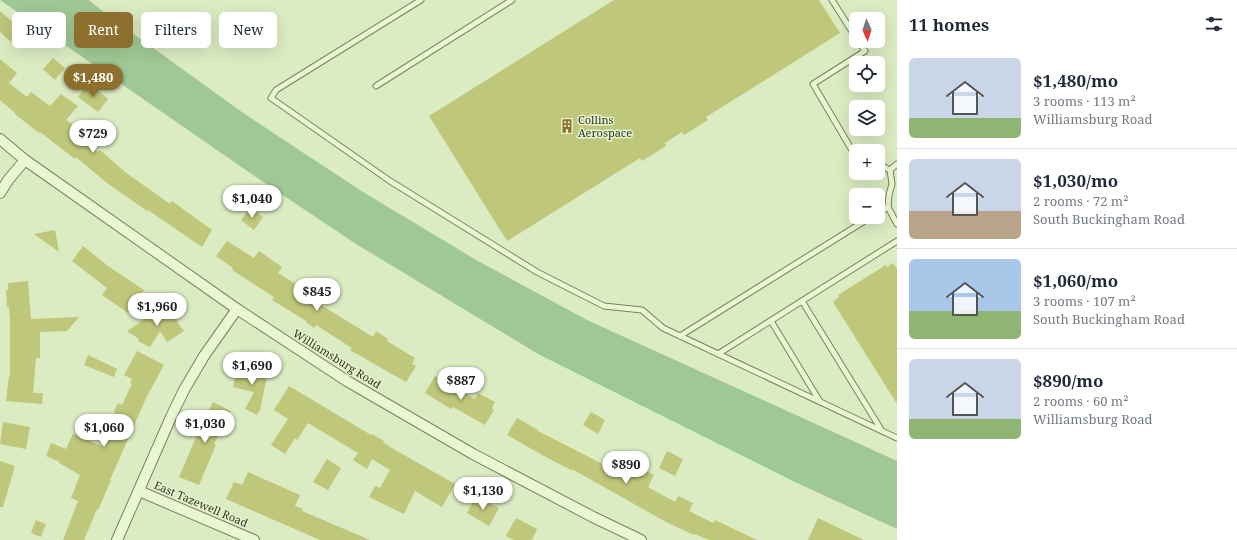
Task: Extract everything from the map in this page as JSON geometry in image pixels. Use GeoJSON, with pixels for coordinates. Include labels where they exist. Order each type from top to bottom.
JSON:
{"type":"FeatureCollection","features":[{"type":"Feature","properties":{"kind":"street","name":"Williamsburg Road"},"geometry":{"type":"LineString","coordinates":[[0,139],[25,160],[237,309],[347,381],[473,454],[592,517],[641,540]]}},
{"type":"Feature","properties":{"kind":"street"},"geometry":{"type":"LineString","coordinates":[[0,193],[9,179],[25,160]]}},
{"type":"Feature","properties":{"kind":"street"},"geometry":{"type":"LineString","coordinates":[[117,540],[184,390],[204,356],[237,309]]}},
{"type":"Feature","properties":{"kind":"street","name":"East Tazewell Road"},"geometry":{"type":"LineString","coordinates":[[139,491],[254,540]]}},
{"type":"Feature","properties":{"kind":"lane"},"geometry":{"type":"LineString","coordinates":[[421,0],[276,90],[271,98],[390,181],[537,272],[604,306],[642,310],[663,328],[897,438]]}},
{"type":"Feature","properties":{"kind":"lane"},"geometry":{"type":"LineString","coordinates":[[376,86],[512,0]]}},
{"type":"Feature","properties":{"kind":"lane"},"geometry":{"type":"LineString","coordinates":[[832,0],[849,27]]}},
{"type":"Feature","properties":{"kind":"lane"},"geometry":{"type":"LineString","coordinates":[[849,145],[813,84],[865,51],[863,48]]}},
{"type":"Feature","properties":{"kind":"lane"},"geometry":{"type":"LineString","coordinates":[[890,170],[897,164]]}},
{"type":"Feature","properties":{"kind":"lane"},"geometry":{"type":"LineString","coordinates":[[885,168],[890,170]]}},
{"type":"Feature","properties":{"kind":"lane"},"geometry":{"type":"LineString","coordinates":[[890,170],[892,184],[888,195],[888,207],[897,224]]}},
{"type":"Feature","properties":{"kind":"lane"},"geometry":{"type":"LineString","coordinates":[[680,336],[860,224]]}},
{"type":"Feature","properties":{"kind":"lane"},"geometry":{"type":"LineString","coordinates":[[718,354],[897,241]]}},
{"type":"Feature","properties":{"kind":"lane"},"geometry":{"type":"LineString","coordinates":[[802,301],[883,432]]}},
{"type":"Feature","properties":{"kind":"lane"},"geometry":{"type":"LineString","coordinates":[[771,321],[819,401]]}},
{"type":"Feature","properties":{"kind":"green space"},"geometry":{"type":"Polygon","coordinates":[[[0,0],[89,0],[104,12],[74,12],[74,48],[133,48],[133,33],[141,39],[141,48],[153,48],[246,115],[363,192],[478,261],[587,320],[897,461],[897,529],[795,482],[538,354],[356,244],[66,46],[66,12],[17,12],[0,0]]]}},
{"type":"Feature","properties":{"kind":"building","name":"Collins Aerospace"},"geometry":{"type":"Polygon","coordinates":[[[614,0],[819,0],[840,33],[706,117],[708,120],[684,135],[682,132],[665,143],[666,146],[642,161],[640,158],[507,241],[429,116],[614,0]]]}},
{"type":"Feature","properties":{"kind":"building"},"geometry":{"type":"Polygon","coordinates":[[[0,11],[12,21],[12,43],[0,32],[0,11]]]}},
{"type":"Feature","properties":{"kind":"building"},"geometry":{"type":"Polygon","coordinates":[[[53,58],[65,68],[55,80],[43,69],[53,58]]]}},
{"type":"Feature","properties":{"kind":"building"},"geometry":{"type":"Polygon","coordinates":[[[0,59],[17,73],[9,83],[27,97],[31,92],[50,106],[61,94],[78,106],[66,120],[84,132],[80,138],[98,152],[100,150],[125,172],[170,204],[172,201],[212,230],[202,247],[107,183],[76,157],[75,159],[15,114],[0,100],[0,59]]]}},
{"type":"Feature","properties":{"kind":"building"},"geometry":{"type":"Polygon","coordinates":[[[89,83],[108,99],[98,112],[78,97],[89,83]]]}},
{"type":"Feature","properties":{"kind":"building"},"geometry":{"type":"Polygon","coordinates":[[[250,208],[263,217],[254,230],[241,220],[250,208]]]}},
{"type":"Feature","properties":{"kind":"building"},"geometry":{"type":"Polygon","coordinates":[[[55,230],[59,252],[34,234],[55,230]]]}},
{"type":"Feature","properties":{"kind":"building"},"geometry":{"type":"Polygon","coordinates":[[[227,241],[254,258],[259,251],[282,267],[278,273],[299,286],[296,291],[373,337],[376,331],[388,339],[387,341],[415,358],[412,364],[416,366],[406,382],[350,350],[352,348],[316,325],[314,328],[306,321],[272,300],[274,297],[232,270],[233,268],[216,256],[227,241]]]}},
{"type":"Feature","properties":{"kind":"building"},"geometry":{"type":"Polygon","coordinates":[[[83,246],[108,266],[144,290],[128,313],[102,295],[107,288],[72,261],[83,246]]]}},
{"type":"Feature","properties":{"kind":"building"},"geometry":{"type":"Polygon","coordinates":[[[893,263],[897,269],[897,404],[833,302],[839,297],[838,295],[886,265],[887,267],[893,263]]]}},
{"type":"Feature","properties":{"kind":"building"},"geometry":{"type":"Polygon","coordinates":[[[28,281],[31,319],[79,317],[67,331],[40,332],[40,358],[36,358],[33,393],[43,393],[42,404],[6,401],[10,376],[10,318],[9,307],[7,307],[6,290],[8,290],[8,283],[28,281]]]}},
{"type":"Feature","properties":{"kind":"building"},"geometry":{"type":"Polygon","coordinates":[[[166,305],[184,331],[167,342],[160,331],[150,347],[138,341],[139,339],[127,331],[166,305]]]}},
{"type":"Feature","properties":{"kind":"building"},"geometry":{"type":"Polygon","coordinates":[[[137,351],[164,365],[147,396],[84,540],[63,540],[78,501],[71,498],[80,475],[59,463],[60,462],[46,456],[51,443],[66,449],[73,434],[102,446],[116,414],[114,412],[118,403],[122,405],[132,384],[130,383],[132,379],[124,375],[137,351]]]}},
{"type":"Feature","properties":{"kind":"building"},"geometry":{"type":"Polygon","coordinates":[[[88,355],[117,369],[114,377],[84,365],[88,355]]]}},
{"type":"Feature","properties":{"kind":"building"},"geometry":{"type":"Polygon","coordinates":[[[238,366],[245,366],[268,372],[260,410],[257,415],[245,409],[254,392],[233,387],[238,366]]]}},
{"type":"Feature","properties":{"kind":"building"},"geometry":{"type":"Polygon","coordinates":[[[435,376],[475,399],[478,393],[495,402],[492,408],[494,410],[485,425],[453,407],[451,409],[425,393],[435,376]]]}},
{"type":"Feature","properties":{"kind":"building"},"geometry":{"type":"Polygon","coordinates":[[[289,386],[455,484],[442,507],[415,491],[404,514],[369,497],[375,486],[380,488],[390,470],[372,459],[367,469],[353,460],[358,453],[308,423],[297,440],[295,438],[285,454],[271,445],[288,419],[274,410],[289,386]]]}},
{"type":"Feature","properties":{"kind":"building"},"geometry":{"type":"Polygon","coordinates":[[[213,402],[231,411],[214,444],[216,445],[199,485],[179,477],[213,402]]]}},
{"type":"Feature","properties":{"kind":"building"},"geometry":{"type":"Polygon","coordinates":[[[591,412],[605,420],[598,434],[583,425],[591,412]]]}},
{"type":"Feature","properties":{"kind":"building"},"geometry":{"type":"Polygon","coordinates":[[[517,418],[538,431],[620,473],[626,461],[654,475],[648,487],[675,502],[678,496],[693,503],[689,511],[713,523],[715,520],[757,540],[709,540],[666,522],[572,469],[571,470],[544,456],[507,435],[517,418]]]}},
{"type":"Feature","properties":{"kind":"building"},"geometry":{"type":"Polygon","coordinates":[[[3,422],[30,427],[26,449],[0,444],[3,422]]]}},
{"type":"Feature","properties":{"kind":"building"},"geometry":{"type":"Polygon","coordinates":[[[667,451],[683,459],[675,476],[659,468],[667,451]]]}},
{"type":"Feature","properties":{"kind":"building"},"geometry":{"type":"Polygon","coordinates":[[[327,459],[341,468],[328,490],[313,482],[327,459]]]}},
{"type":"Feature","properties":{"kind":"building"},"geometry":{"type":"Polygon","coordinates":[[[0,461],[15,466],[3,507],[0,507],[0,461]]]}},
{"type":"Feature","properties":{"kind":"building"},"geometry":{"type":"Polygon","coordinates":[[[248,472],[300,495],[295,506],[303,509],[302,511],[370,540],[320,540],[226,499],[234,482],[242,485],[248,472]]]}},
{"type":"Feature","properties":{"kind":"building"},"geometry":{"type":"Polygon","coordinates":[[[476,496],[499,508],[489,526],[467,513],[476,496]]]}},
{"type":"Feature","properties":{"kind":"building"},"geometry":{"type":"Polygon","coordinates":[[[516,518],[537,529],[532,540],[514,540],[506,536],[516,518]]]}},
{"type":"Feature","properties":{"kind":"building"},"geometry":{"type":"Polygon","coordinates":[[[818,518],[864,540],[808,540],[818,518]]]}},
{"type":"Feature","properties":{"kind":"building"},"geometry":{"type":"Polygon","coordinates":[[[36,520],[46,524],[41,537],[31,533],[36,520]]]}},
{"type":"Feature","properties":{"kind":"place","name":"Collins Aerospace"},"geometry":{"type":"Point","coordinates":[567,126]}}]}
